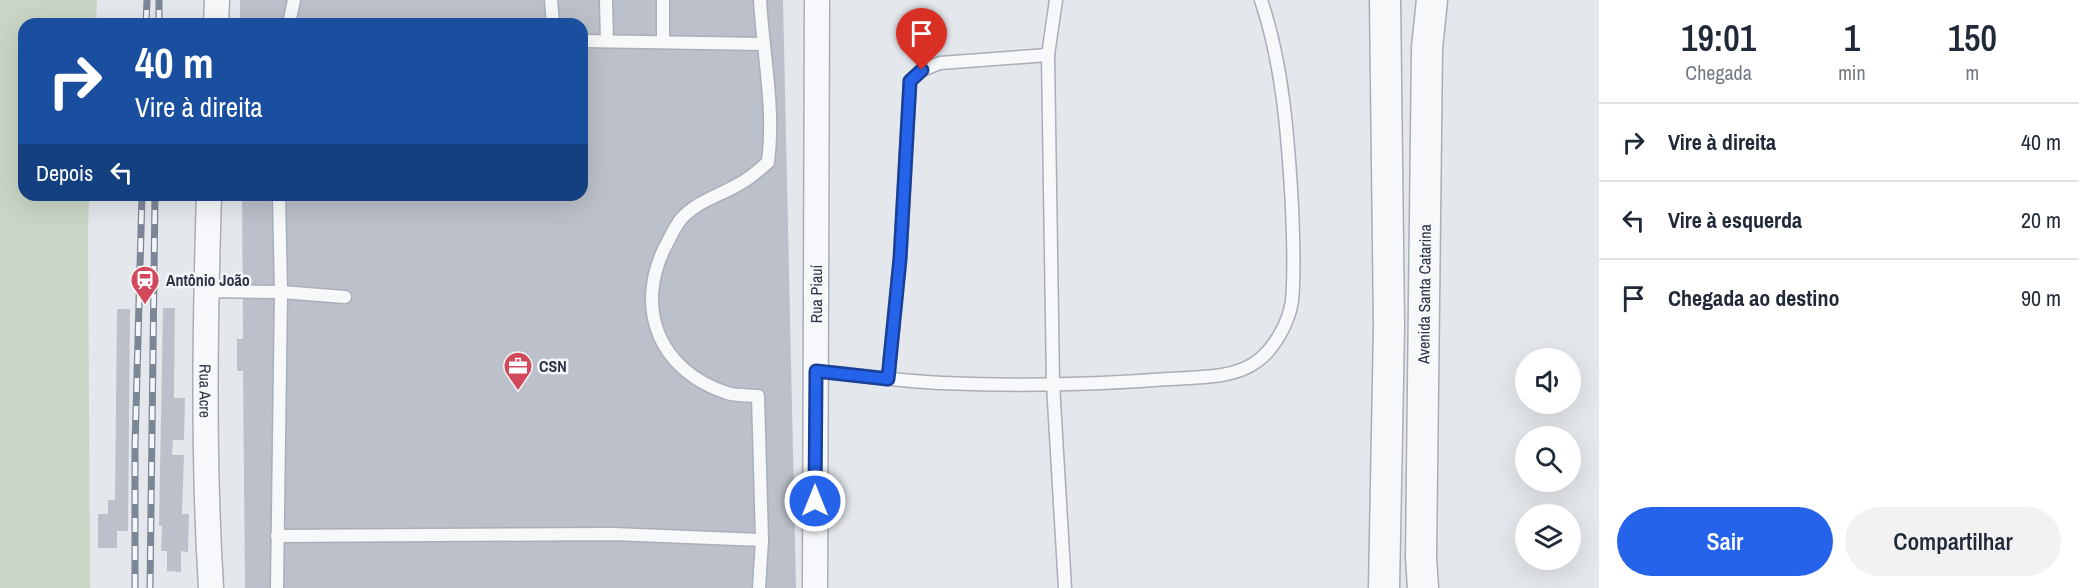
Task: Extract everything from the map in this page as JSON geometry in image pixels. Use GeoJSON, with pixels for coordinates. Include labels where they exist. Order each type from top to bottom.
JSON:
{"type":"FeatureCollection","features":[{"type":"Feature","properties":{"kind":"street"},"geometry":{"type":"LineString","coordinates":[[216,18],[217,0]]}},
{"type":"Feature","properties":{"kind":"street","name":"Rua Piauí"},"geometry":{"type":"LineString","coordinates":[[815,588],[817,0]]}},
{"type":"Feature","properties":{"kind":"street","name":"Avenida Santa Catarina"},"geometry":{"type":"LineString","coordinates":[[1384,588],[1389,327],[1385,0]]}},
{"type":"Feature","properties":{"kind":"street","name":"Avenida Santa Catarina"},"geometry":{"type":"LineString","coordinates":[[1423,588],[1421,557],[1424,195],[1427,48],[1432,0]]}},
{"type":"Feature","properties":{"kind":"street","name":"Rua Acre"},"geometry":{"type":"LineString","coordinates":[[209,201],[206,291],[207,468],[211,588]]}},
{"type":"Feature","properties":{"kind":"lane"},"geometry":{"type":"LineString","coordinates":[[290,18],[294,0]]}},
{"type":"Feature","properties":{"kind":"lane"},"geometry":{"type":"LineString","coordinates":[[551,0],[552,18]]}},
{"type":"Feature","properties":{"kind":"lane"},"geometry":{"type":"LineString","coordinates":[[606,0],[607,41]]}},
{"type":"Feature","properties":{"kind":"lane"},"geometry":{"type":"LineString","coordinates":[[663,0],[663,42]]}},
{"type":"Feature","properties":{"kind":"lane"},"geometry":{"type":"LineString","coordinates":[[759,588],[762,540],[758,396],[729,394],[704,383],[684,370],[662,343],[654,323],[652,288],[658,266],[681,220],[695,206],[740,184],[768,162],[771,114],[760,0]]}},
{"type":"Feature","properties":{"kind":"lane"},"geometry":{"type":"LineString","coordinates":[[1056,0],[1048,56],[1053,384],[1065,588]]}},
{"type":"Feature","properties":{"kind":"lane"},"geometry":{"type":"LineString","coordinates":[[816,371],[941,383],[1053,384],[1132,382],[1218,375],[1242,370],[1257,362],[1284,327],[1292,303],[1293,243],[1290,173],[1281,93],[1269,24],[1261,0]]}},
{"type":"Feature","properties":{"kind":"lane"},"geometry":{"type":"LineString","coordinates":[[588,41],[763,44]]}},
{"type":"Feature","properties":{"kind":"lane"},"geometry":{"type":"LineString","coordinates":[[888,379],[900,259],[910,81],[922,70],[940,63],[1048,56]]}},
{"type":"Feature","properties":{"kind":"lane"},"geometry":{"type":"LineString","coordinates":[[277,588],[281,292],[279,201]]}},
{"type":"Feature","properties":{"kind":"lane"},"geometry":{"type":"LineString","coordinates":[[206,291],[281,292],[345,297]]}},
{"type":"Feature","properties":{"kind":"lane"},"geometry":{"type":"LineString","coordinates":[[277,536],[614,534],[762,540]]}},
{"type":"Feature","properties":{"kind":"green space"},"geometry":{"type":"Polygon","coordinates":[[[0,0],[97,0],[96,18],[18,18],[18,201],[89,201],[90,588],[0,588],[0,0]]]}},
{"type":"Feature","properties":{"kind":"building","name":"CSN"},"geometry":{"type":"Polygon","coordinates":[[[240,0],[783,0],[796,588],[245,588],[243,371],[237,371],[237,339],[243,339],[242,201],[588,201],[588,18],[240,18],[240,0]]]}},
{"type":"Feature","properties":{"kind":"building"},"geometry":{"type":"Polygon","coordinates":[[[163,308],[175,308],[174,398],[185,398],[184,440],[173,440],[172,455],[184,455],[182,514],[189,514],[188,552],[181,551],[181,572],[167,571],[167,551],[161,551],[162,526],[159,526],[163,308]]]}},
{"type":"Feature","properties":{"kind":"building"},"geometry":{"type":"Polygon","coordinates":[[[117,309],[130,309],[128,531],[117,531],[117,548],[98,548],[98,514],[108,514],[108,500],[115,500],[117,309]]]}},
{"type":"Feature","properties":{"kind":"railway"},"geometry":{"type":"LineString","coordinates":[[146,18],[147,0]]}},
{"type":"Feature","properties":{"kind":"railway"},"geometry":{"type":"LineString","coordinates":[[159,0],[159,18]]}},
{"type":"Feature","properties":{"kind":"railway"},"geometry":{"type":"LineString","coordinates":[[135,588],[135,446],[142,201]]}},
{"type":"Feature","properties":{"kind":"railway"},"geometry":{"type":"LineString","coordinates":[[150,588],[155,201]]}},
{"type":"Feature","properties":{"kind":"place","name":"Antônio João"},"geometry":{"type":"Point","coordinates":[145,306]}},
{"type":"Feature","properties":{"kind":"place","name":"CSN"},"geometry":{"type":"Point","coordinates":[518,392]}},
{"type":"Feature","properties":{"kind":"route"},"geometry":{"type":"LineString","coordinates":[[815,501],[816,371],[888,379],[900,259],[910,81],[922,70]]}}]}
